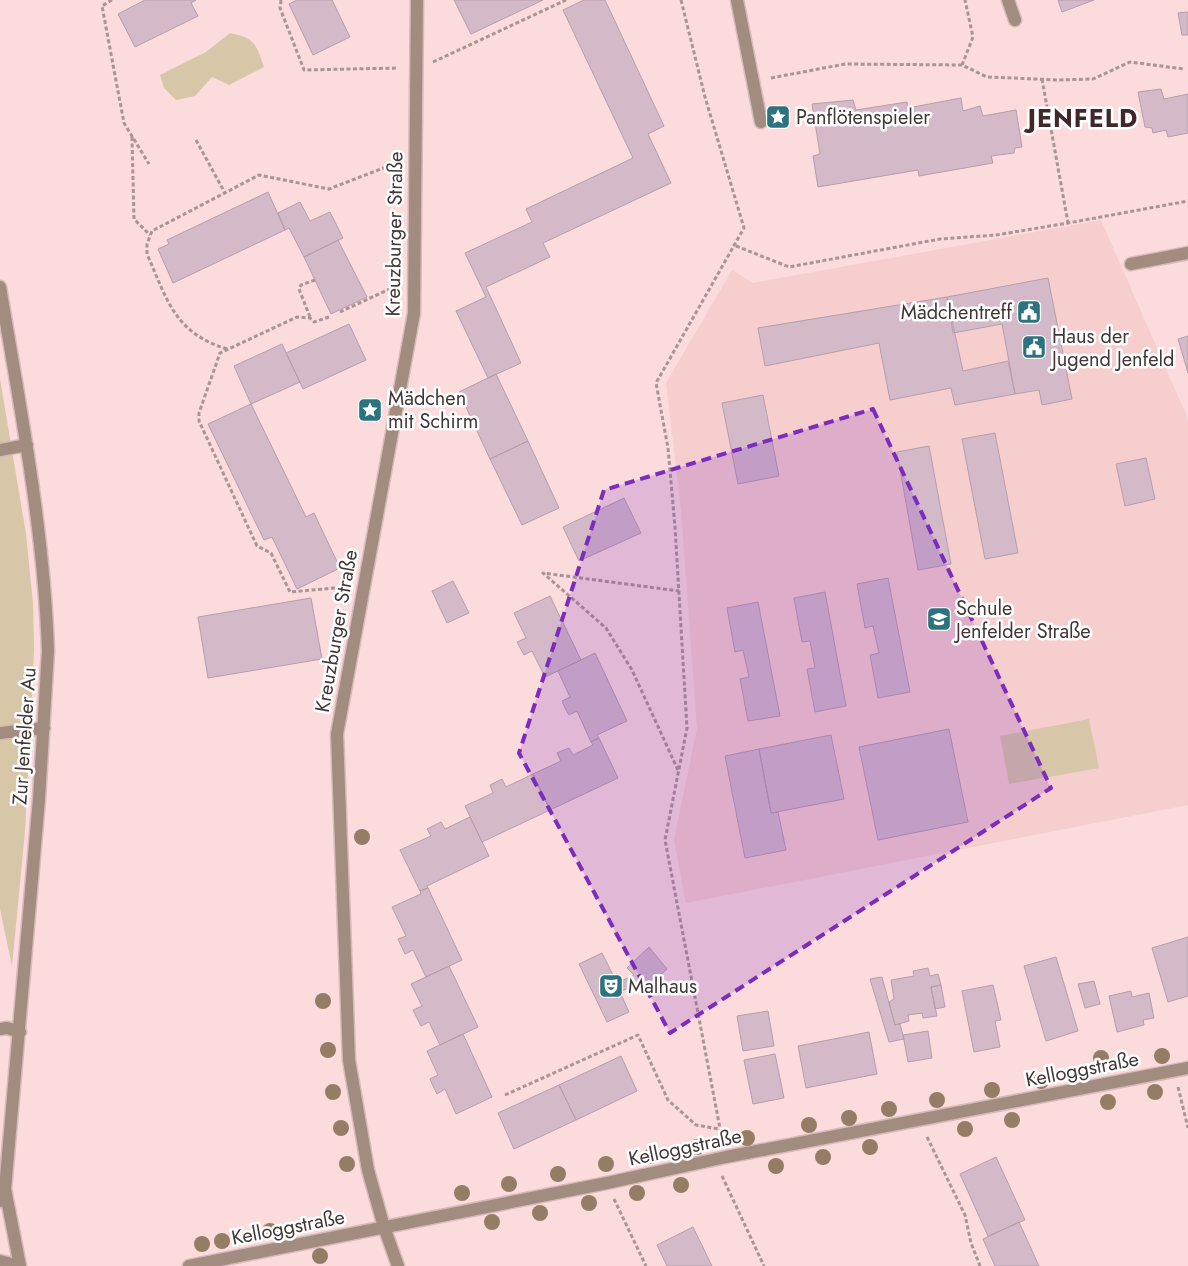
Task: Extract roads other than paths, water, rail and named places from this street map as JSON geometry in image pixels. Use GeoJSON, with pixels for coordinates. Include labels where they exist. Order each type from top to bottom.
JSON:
{"type":"FeatureCollection","features":[{"type":"Feature","properties":{"kind":"street","name":"Kreuzburger Straße"},"geometry":{"type":"LineString","coordinates":[[398,1266],[384,1227],[368,1170],[349,1060],[337,734],[414,313],[417,0]]}},
{"type":"Feature","properties":{"kind":"street"},"geometry":{"type":"LineString","coordinates":[[737,0],[761,122]]}},
{"type":"Feature","properties":{"kind":"street"},"geometry":{"type":"LineString","coordinates":[[1008,0],[1015,20]]}},
{"type":"Feature","properties":{"kind":"street"},"geometry":{"type":"LineString","coordinates":[[1131,264],[1188,253]]}},
{"type":"Feature","properties":{"kind":"street","name":"Zur Jenfelder Au"},"geometry":{"type":"LineString","coordinates":[[0,287],[26,445],[45,593],[48,651],[44,728],[20,1032],[2,1195],[20,1266]]}},
{"type":"Feature","properties":{"kind":"street"},"geometry":{"type":"LineString","coordinates":[[0,450],[26,445]]}},
{"type":"Feature","properties":{"kind":"street"},"geometry":{"type":"LineString","coordinates":[[0,733],[44,728]]}},
{"type":"Feature","properties":{"kind":"street"},"geometry":{"type":"LineString","coordinates":[[0,1029],[7,1028],[20,1032]]}},
{"type":"Feature","properties":{"kind":"street","name":"Kelloggstraße"},"geometry":{"type":"LineString","coordinates":[[189,1266],[607,1183],[720,1158],[1188,1068]]}},
{"type":"Feature","properties":{"kind":"street"},"geometry":{"type":"LineString","coordinates":[[0,1261],[20,1266]]}},
{"type":"Feature","properties":{"kind":"place","name":"Panflötenspieler"},"geometry":{"type":"Point","coordinates":[778,117]}},
{"type":"Feature","properties":{"kind":"place","name":"Mädchentreff"},"geometry":{"type":"Point","coordinates":[1029,312]}},
{"type":"Feature","properties":{"kind":"place","name":"Haus der Jugend Jenfeld"},"geometry":{"type":"Point","coordinates":[1034,347]}},
{"type":"Feature","properties":{"kind":"place","name":"Mädchen mit Schirm"},"geometry":{"type":"Point","coordinates":[370,410]}},
{"type":"Feature","properties":{"kind":"place","name":"Schule Jenfelder Straße"},"geometry":{"type":"Point","coordinates":[939,619]}},
{"type":"Feature","properties":{"kind":"place","name":"Malhaus"},"geometry":{"type":"Point","coordinates":[611,986]}},
{"type":"Feature","properties":{"kind":"district","name":"JENFELD"},"geometry":{"type":"Point","coordinates":[1083,118]}}]}
